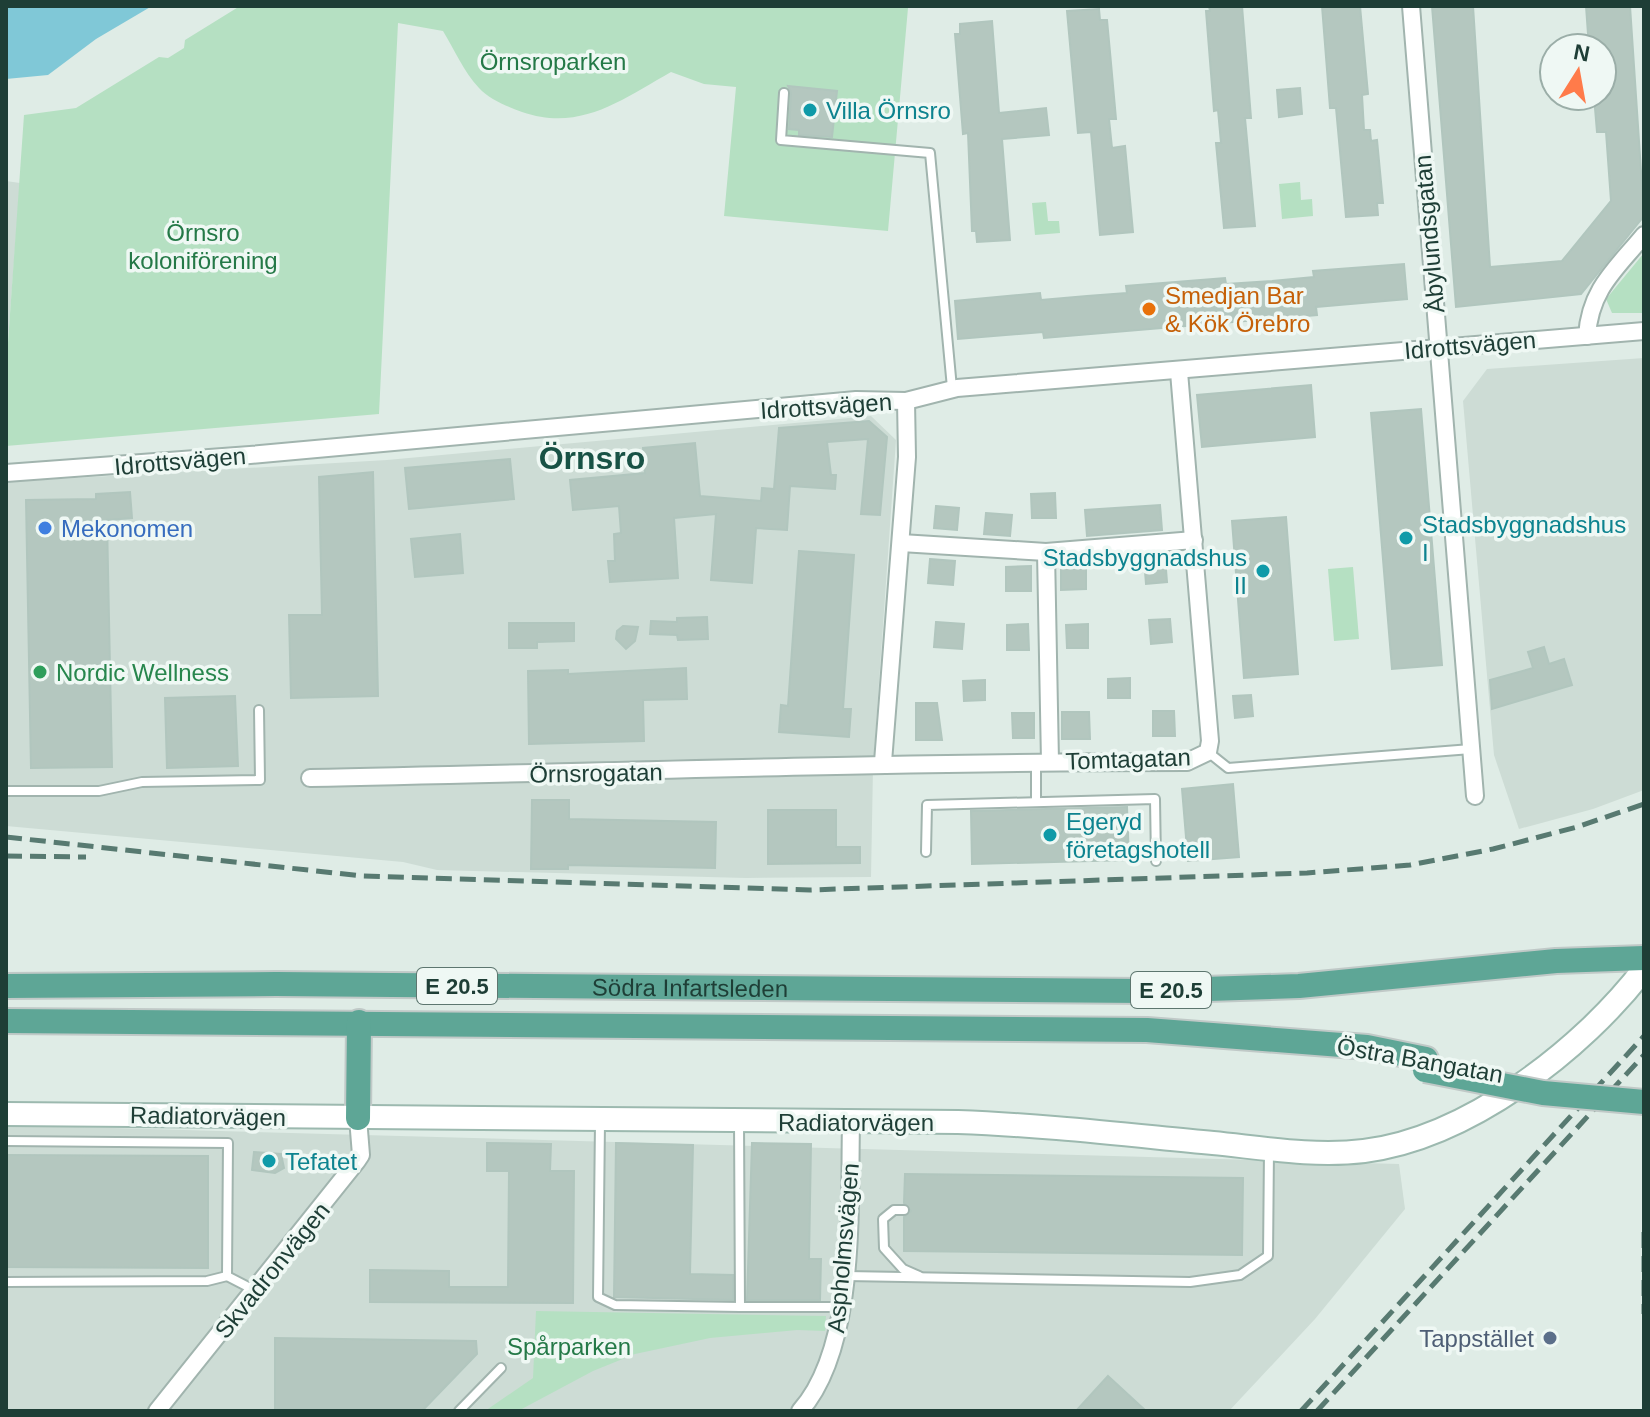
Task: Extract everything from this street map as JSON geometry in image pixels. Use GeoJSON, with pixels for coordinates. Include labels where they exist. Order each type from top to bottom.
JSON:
{"type":"FeatureCollection","features":[{"type":"Feature","properties":{"kind":"main road"},"geometry":{"type":"LineString","coordinates":[[1556,961],[1605,947],[1644,942]]}},
{"type":"Feature","properties":{"kind":"main road"},"geometry":{"type":"LineString","coordinates":[[1556,961],[1644,958]]}},
{"type":"Feature","properties":{"kind":"main road","name":"Södra Infartsleden"},"geometry":{"type":"LineString","coordinates":[[6,986],[276,984],[1144,991],[1375,981],[1556,961]]}},
{"type":"Feature","properties":{"kind":"main road","name":"Södra Infartsleden"},"geometry":{"type":"LineString","coordinates":[[6,1021],[961,1026],[1147,1030]]}},
{"type":"Feature","properties":{"kind":"main road"},"geometry":{"type":"LineString","coordinates":[[358,1118],[359,1022]]}},
{"type":"Feature","properties":{"kind":"main road","name":"Östra Bangatan"},"geometry":{"type":"LineString","coordinates":[[1147,1030],[1309,1043],[1364,1059],[1578,1087],[1644,1088]]}},
{"type":"Feature","properties":{"kind":"main road"},"geometry":{"type":"LineString","coordinates":[[1425,1065],[1543,1093],[1644,1102]]}},
{"type":"Feature","properties":{"kind":"street","name":"Åbylundsgatan"},"geometry":{"type":"LineString","coordinates":[[1411,6],[1475,796]]}},
{"type":"Feature","properties":{"kind":"street"},"geometry":{"type":"LineString","coordinates":[[1587,336],[1588,312],[1594,295],[1644,235]]}},
{"type":"Feature","properties":{"kind":"street","name":"Idrottsvägen"},"geometry":{"type":"LineString","coordinates":[[6,473],[239,456],[856,400],[906,401],[952,389],[1644,331]]}},
{"type":"Feature","properties":{"kind":"street","name":"Tomtagatan"},"geometry":{"type":"LineString","coordinates":[[1043,762],[1187,762],[1208,752],[1179,372]]}},
{"type":"Feature","properties":{"kind":"street"},"geometry":{"type":"LineString","coordinates":[[883,762],[901,543],[908,428],[906,401]]}},
{"type":"Feature","properties":{"kind":"street"},"geometry":{"type":"LineString","coordinates":[[901,543],[1046,552],[1194,540]]}},
{"type":"Feature","properties":{"kind":"street"},"geometry":{"type":"LineString","coordinates":[[1043,762],[1046,552]]}},
{"type":"Feature","properties":{"kind":"street","name":"Örnsrogatan"},"geometry":{"type":"LineString","coordinates":[[310,778],[734,770],[883,762],[1043,762]]}},
{"type":"Feature","properties":{"kind":"street","name":"Radiatorvägen"},"geometry":{"type":"LineString","coordinates":[[6,1114],[600,1118],[1025,1125],[1269,1149],[1366,1151],[1398,1144],[1464,1119],[1536,1072],[1578,1036],[1644,969]]}},
{"type":"Feature","properties":{"kind":"street","name":"Skvadronvägen"},"geometry":{"type":"LineString","coordinates":[[157,1411],[357,1161],[361,1155],[358,1118]]}},
{"type":"Feature","properties":{"kind":"street","name":"Aspholmsvägen"},"geometry":{"type":"LineString","coordinates":[[800,1411],[821,1384],[829,1366],[842,1307],[851,1123]]}},
{"type":"Feature","properties":{"kind":"lane"},"geometry":{"type":"LineString","coordinates":[[784,93],[781,140],[930,153],[952,389]]}},
{"type":"Feature","properties":{"kind":"lane"},"geometry":{"type":"LineString","coordinates":[[6,791],[99,791],[142,782],[260,780],[259,710]]}},
{"type":"Feature","properties":{"kind":"lane"},"geometry":{"type":"LineString","coordinates":[[1208,752],[1228,768],[1471,749]]}},
{"type":"Feature","properties":{"kind":"lane"},"geometry":{"type":"LineString","coordinates":[[1036,802],[1043,762]]}},
{"type":"Feature","properties":{"kind":"lane"},"geometry":{"type":"LineString","coordinates":[[926,852],[927,805],[1155,799],[1156,861]]}},
{"type":"Feature","properties":{"kind":"lane"},"geometry":{"type":"LineString","coordinates":[[600,1118],[598,1297],[615,1305],[842,1307]]}},
{"type":"Feature","properties":{"kind":"lane"},"geometry":{"type":"LineString","coordinates":[[739,1121],[740,1307]]}},
{"type":"Feature","properties":{"kind":"lane"},"geometry":{"type":"LineString","coordinates":[[6,1141],[228,1143],[227,1276]]}},
{"type":"Feature","properties":{"kind":"lane"},"geometry":{"type":"LineString","coordinates":[[844,1276],[1190,1282],[1240,1275],[1268,1256],[1269,1149]]}},
{"type":"Feature","properties":{"kind":"lane"},"geometry":{"type":"LineString","coordinates":[[904,1210],[894,1210],[883,1219],[884,1248],[903,1269],[923,1278]]}},
{"type":"Feature","properties":{"kind":"lane"},"geometry":{"type":"LineString","coordinates":[[6,1282],[207,1281],[227,1276],[256,1291]]}},
{"type":"Feature","properties":{"kind":"lane"},"geometry":{"type":"LineString","coordinates":[[459,1411],[501,1368]]}},
{"type":"Feature","properties":{"kind":"shaded area"},"geometry":{"type":"Polygon","coordinates":[[[6,181],[20,183],[6,367],[6,181]]]}},
{"type":"Feature","properties":{"kind":"shaded area"},"geometry":{"type":"Polygon","coordinates":[[[1644,358],[1644,790],[1593,809],[1519,829],[1494,755],[1463,401],[1487,369],[1644,358]]]}},
{"type":"Feature","properties":{"kind":"shaded area"},"geometry":{"type":"Polygon","coordinates":[[[871,416],[896,440],[873,768],[871,877],[746,878],[437,870],[403,862],[6,826],[6,482],[387,460],[871,416]]]}},
{"type":"Feature","properties":{"kind":"shaded area"},"geometry":{"type":"Polygon","coordinates":[[[6,1125],[1399,1164],[1405,1209],[1315,1319],[1229,1411],[6,1411],[6,1125]]]}},
{"type":"Feature","properties":{"kind":"green space","name":"Örnsro koloniförening"},"geometry":{"type":"Polygon","coordinates":[[[240,6],[908,8],[888,231],[724,216],[736,87],[704,84],[671,72],[600,110],[582,116],[543,117],[511,108],[483,92],[443,31],[398,23],[379,414],[6,446],[6,371],[24,115],[76,108],[159,57],[168,58],[184,48],[185,40],[240,6]]]}},
{"type":"Feature","properties":{"kind":"green space"},"geometry":{"type":"Polygon","coordinates":[[[1300,182],[1301,200],[1312,199],[1313,216],[1282,219],[1279,184],[1300,182]]]}},
{"type":"Feature","properties":{"kind":"green space"},"geometry":{"type":"Polygon","coordinates":[[[1046,202],[1048,221],[1059,221],[1060,233],[1035,235],[1032,203],[1046,202]]]}},
{"type":"Feature","properties":{"kind":"green space"},"geometry":{"type":"Polygon","coordinates":[[[1644,253],[1644,313],[1612,313],[1606,299],[1644,253]]]}},
{"type":"Feature","properties":{"kind":"green space"},"geometry":{"type":"Polygon","coordinates":[[[1353,567],[1359,639],[1334,641],[1328,569],[1353,567]]]}},
{"type":"Feature","properties":{"kind":"green space","name":"Spårparken"},"geometry":{"type":"Polygon","coordinates":[[[536,1311],[826,1316],[825,1331],[797,1330],[710,1338],[635,1354],[593,1371],[518,1411],[485,1411],[533,1378],[536,1311]]]}},
{"type":"Feature","properties":{"kind":"water"},"geometry":{"type":"Polygon","coordinates":[[[152,6],[96,39],[48,75],[6,79],[6,7],[152,6]]]}},
{"type":"Feature","properties":{"kind":"building"},"geometry":{"type":"Polygon","coordinates":[[[1209,6],[1242,6],[1251,118],[1245,118],[1255,226],[1224,228],[1216,143],[1221,143],[1218,110],[1214,111],[1206,11],[1210,11],[1209,6]]]}},
{"type":"Feature","properties":{"kind":"building"},"geometry":{"type":"Polygon","coordinates":[[[1322,6],[1360,6],[1368,94],[1362,95],[1364,130],[1370,130],[1371,141],[1377,140],[1383,203],[1377,203],[1378,215],[1346,217],[1336,108],[1330,108],[1322,6]]]}},
{"type":"Feature","properties":{"kind":"building"},"geometry":{"type":"Polygon","coordinates":[[[1432,6],[1473,6],[1490,267],[1562,261],[1611,201],[1606,132],[1597,132],[1595,112],[1618,112],[1618,32],[1588,32],[1586,6],[1630,6],[1644,216],[1581,294],[1456,307],[1432,6]]]}},
{"type":"Feature","properties":{"kind":"building"},"geometry":{"type":"Polygon","coordinates":[[[1099,9],[1100,20],[1107,20],[1110,52],[1116,119],[1109,119],[1112,148],[1125,146],[1133,232],[1100,235],[1091,132],[1078,133],[1067,11],[1099,9]]]}},
{"type":"Feature","properties":{"kind":"building"},"geometry":{"type":"Polygon","coordinates":[[[992,21],[999,113],[1046,108],[1049,135],[1002,139],[1010,240],[977,242],[976,231],[972,231],[968,133],[963,134],[955,34],[960,34],[960,24],[992,21]]]}},
{"type":"Feature","properties":{"kind":"building","name":"Villa Örnsro"},"geometry":{"type":"Polygon","coordinates":[[[788,86],[837,91],[832,137],[799,135],[799,130],[789,129],[791,93],[788,86]]]}},
{"type":"Feature","properties":{"kind":"building"},"geometry":{"type":"Polygon","coordinates":[[[1300,88],[1302,114],[1279,117],[1277,90],[1300,88]]]}},
{"type":"Feature","properties":{"kind":"building"},"geometry":{"type":"Polygon","coordinates":[[[1404,264],[1407,299],[1316,307],[1317,315],[1044,338],[1043,332],[958,339],[955,301],[1040,293],[1041,300],[1127,293],[1126,286],[1225,278],[1226,284],[1272,281],[1314,277],[1313,271],[1404,264]]]}},
{"type":"Feature","properties":{"kind":"building"},"geometry":{"type":"Polygon","coordinates":[[[1311,385],[1315,437],[1202,447],[1197,395],[1311,385]]]}},
{"type":"Feature","properties":{"kind":"building","name":"Stadsbyggnadshus I"},"geometry":{"type":"Polygon","coordinates":[[[1421,409],[1442,665],[1392,669],[1371,413],[1421,409]]]}},
{"type":"Feature","properties":{"kind":"building"},"geometry":{"type":"Polygon","coordinates":[[[869,421],[887,437],[880,515],[861,514],[868,439],[827,442],[831,475],[836,475],[835,489],[790,486],[787,530],[756,528],[752,583],[711,580],[716,514],[674,518],[678,578],[610,582],[608,561],[615,561],[614,534],[621,533],[619,506],[573,510],[570,480],[645,473],[643,448],[695,443],[700,496],[761,501],[762,488],[774,489],[779,428],[869,421]]]}},
{"type":"Feature","properties":{"kind":"building"},"geometry":{"type":"Polygon","coordinates":[[[510,459],[514,499],[409,509],[405,468],[510,459]]]}},
{"type":"Feature","properties":{"kind":"building"},"geometry":{"type":"Polygon","coordinates":[[[373,472],[378,696],[291,698],[289,615],[322,615],[319,477],[373,472]]]}},
{"type":"Feature","properties":{"kind":"building"},"geometry":{"type":"Polygon","coordinates":[[[130,492],[132,518],[107,520],[112,767],[31,768],[26,500],[96,499],[96,494],[130,492]]]}},
{"type":"Feature","properties":{"kind":"building"},"geometry":{"type":"Polygon","coordinates":[[[1055,493],[1056,518],[1032,518],[1031,494],[1055,493]]]}},
{"type":"Feature","properties":{"kind":"building"},"geometry":{"type":"Polygon","coordinates":[[[1160,505],[1162,530],[1087,536],[1085,510],[1160,505]]]}},
{"type":"Feature","properties":{"kind":"building"},"geometry":{"type":"Polygon","coordinates":[[[936,506],[959,508],[957,530],[934,528],[936,506]]]}},
{"type":"Feature","properties":{"kind":"building"},"geometry":{"type":"Polygon","coordinates":[[[986,513],[1012,515],[1010,536],[984,534],[986,513]]]}},
{"type":"Feature","properties":{"kind":"building","name":"Stadsbyggnadshus II"},"geometry":{"type":"Polygon","coordinates":[[[1286,517],[1298,674],[1244,678],[1232,521],[1286,517]]]}},
{"type":"Feature","properties":{"kind":"building"},"geometry":{"type":"Polygon","coordinates":[[[460,534],[463,573],[415,577],[411,539],[460,534]]]}},
{"type":"Feature","properties":{"kind":"building"},"geometry":{"type":"Polygon","coordinates":[[[799,551],[854,555],[843,709],[851,709],[849,737],[779,732],[781,705],[788,706],[799,551]]]}},
{"type":"Feature","properties":{"kind":"building"},"geometry":{"type":"Polygon","coordinates":[[[1165,557],[1167,582],[1146,584],[1144,559],[1165,557]]]}},
{"type":"Feature","properties":{"kind":"building"},"geometry":{"type":"Polygon","coordinates":[[[930,559],[955,561],[953,585],[928,583],[930,559]]]}},
{"type":"Feature","properties":{"kind":"building"},"geometry":{"type":"Polygon","coordinates":[[[1031,566],[1031,591],[1006,591],[1006,567],[1031,566]]]}},
{"type":"Feature","properties":{"kind":"building"},"geometry":{"type":"Polygon","coordinates":[[[1061,569],[1086,569],[1086,589],[1061,590],[1061,569]]]}},
{"type":"Feature","properties":{"kind":"building"},"geometry":{"type":"Polygon","coordinates":[[[707,617],[708,639],[678,640],[677,635],[650,634],[651,621],[677,622],[677,618],[707,617]]]}},
{"type":"Feature","properties":{"kind":"building"},"geometry":{"type":"Polygon","coordinates":[[[1170,619],[1172,642],[1151,644],[1149,620],[1170,619]]]}},
{"type":"Feature","properties":{"kind":"building"},"geometry":{"type":"Polygon","coordinates":[[[936,622],[964,624],[962,649],[934,647],[936,622]]]}},
{"type":"Feature","properties":{"kind":"building"},"geometry":{"type":"Polygon","coordinates":[[[509,623],[574,623],[574,641],[537,642],[537,648],[509,648],[509,623]]]}},
{"type":"Feature","properties":{"kind":"building"},"geometry":{"type":"Polygon","coordinates":[[[1028,624],[1029,650],[1007,650],[1007,625],[1028,624]]]}},
{"type":"Feature","properties":{"kind":"building"},"geometry":{"type":"Polygon","coordinates":[[[1088,624],[1088,648],[1067,648],[1066,625],[1088,624]]]}},
{"type":"Feature","properties":{"kind":"building"},"geometry":{"type":"Polygon","coordinates":[[[623,626],[638,627],[635,641],[626,649],[616,639],[617,631],[623,626]]]}},
{"type":"Feature","properties":{"kind":"building"},"geometry":{"type":"Polygon","coordinates":[[[1544,647],[1549,664],[1564,659],[1572,685],[1492,709],[1490,680],[1533,668],[1528,652],[1544,647]]]}},
{"type":"Feature","properties":{"kind":"building"},"geometry":{"type":"Polygon","coordinates":[[[686,668],[687,699],[643,700],[644,741],[529,744],[528,671],[568,670],[568,674],[686,668]]]}},
{"type":"Feature","properties":{"kind":"building"},"geometry":{"type":"Polygon","coordinates":[[[1130,678],[1130,698],[1108,698],[1108,679],[1130,678]]]}},
{"type":"Feature","properties":{"kind":"building"},"geometry":{"type":"Polygon","coordinates":[[[985,680],[985,700],[964,701],[963,681],[985,680]]]}},
{"type":"Feature","properties":{"kind":"building"},"geometry":{"type":"Polygon","coordinates":[[[1251,695],[1253,716],[1235,718],[1233,696],[1251,695]]]}},
{"type":"Feature","properties":{"kind":"building"},"geometry":{"type":"Polygon","coordinates":[[[235,696],[238,766],[167,768],[165,698],[235,696]]]}},
{"type":"Feature","properties":{"kind":"building"},"geometry":{"type":"Polygon","coordinates":[[[916,703],[937,703],[942,740],[916,740],[916,703]]]}},
{"type":"Feature","properties":{"kind":"building"},"geometry":{"type":"Polygon","coordinates":[[[1153,711],[1174,711],[1175,736],[1153,736],[1153,711]]]}},
{"type":"Feature","properties":{"kind":"building"},"geometry":{"type":"Polygon","coordinates":[[[1062,712],[1089,712],[1090,739],[1062,739],[1062,712]]]}},
{"type":"Feature","properties":{"kind":"building"},"geometry":{"type":"Polygon","coordinates":[[[1012,713],[1034,713],[1034,738],[1013,738],[1012,713]]]}},
{"type":"Feature","properties":{"kind":"building"},"geometry":{"type":"Polygon","coordinates":[[[1233,784],[1239,857],[1188,861],[1182,789],[1233,784]]]}},
{"type":"Feature","properties":{"kind":"building"},"geometry":{"type":"Polygon","coordinates":[[[532,800],[569,800],[569,819],[716,822],[715,868],[568,865],[568,869],[531,869],[532,800]]]}},
{"type":"Feature","properties":{"kind":"building","name":"Egeryd företagshotell"},"geometry":{"type":"Polygon","coordinates":[[[1127,807],[1129,860],[972,864],[971,811],[1127,807]]]}},
{"type":"Feature","properties":{"kind":"building"},"geometry":{"type":"Polygon","coordinates":[[[768,810],[836,810],[836,847],[860,847],[860,863],[768,864],[768,810]]]}},
{"type":"Feature","properties":{"kind":"building"},"geometry":{"type":"Polygon","coordinates":[[[487,1143],[551,1144],[550,1171],[574,1171],[573,1303],[370,1302],[370,1270],[449,1271],[449,1287],[508,1287],[509,1171],[487,1171],[487,1143]]]}},
{"type":"Feature","properties":{"kind":"building"},"geometry":{"type":"Polygon","coordinates":[[[616,1143],[693,1145],[690,1274],[733,1275],[733,1300],[614,1297],[616,1143]]]}},
{"type":"Feature","properties":{"kind":"building"},"geometry":{"type":"Polygon","coordinates":[[[752,1143],[811,1144],[809,1259],[821,1259],[820,1300],[747,1300],[752,1143]]]}},
{"type":"Feature","properties":{"kind":"building","name":"Tefatet"},"geometry":{"type":"Polygon","coordinates":[[[254,1152],[281,1154],[284,1168],[275,1173],[252,1170],[254,1152]]]}},
{"type":"Feature","properties":{"kind":"building"},"geometry":{"type":"Polygon","coordinates":[[[6,1155],[208,1156],[208,1268],[6,1267],[6,1155]]]}},
{"type":"Feature","properties":{"kind":"building"},"geometry":{"type":"Polygon","coordinates":[[[905,1174],[1243,1178],[1242,1255],[904,1251],[904,1217],[911,1211],[904,1203],[905,1174]]]}},
{"type":"Feature","properties":{"kind":"building"},"geometry":{"type":"Polygon","coordinates":[[[275,1338],[476,1341],[477,1354],[422,1411],[275,1411],[275,1338]]]}},
{"type":"Feature","properties":{"kind":"building"},"geometry":{"type":"Polygon","coordinates":[[[1108,1376],[1146,1411],[1076,1411],[1108,1376]]]}},
{"type":"Feature","properties":{"kind":"railway"},"geometry":{"type":"LineString","coordinates":[[6,837],[362,876],[810,890],[1307,873],[1410,865],[1493,849],[1577,827],[1644,804]]}},
{"type":"Feature","properties":{"kind":"railway"},"geometry":{"type":"LineString","coordinates":[[6,856],[86,857]]}},
{"type":"Feature","properties":{"kind":"railway"},"geometry":{"type":"LineString","coordinates":[[1301,1411],[1644,1036]]}},
{"type":"Feature","properties":{"kind":"railway"},"geometry":{"type":"LineString","coordinates":[[1317,1411],[1644,1055]]}},
{"type":"Feature","properties":{"kind":"railway"},"geometry":{"type":"LineString","coordinates":[[1644,1232],[1644,1314]]}},
{"type":"Feature","properties":{"kind":"place","name":"Villa Örnsro"},"geometry":{"type":"Point","coordinates":[810,110]}},
{"type":"Feature","properties":{"kind":"place","name":"Smedjan Bar & Kök Örebro"},"geometry":{"type":"Point","coordinates":[1149,309]}},
{"type":"Feature","properties":{"kind":"place","name":"Mekonomen"},"geometry":{"type":"Point","coordinates":[45,528]}},
{"type":"Feature","properties":{"kind":"place","name":"Stadsbyggnadshus I"},"geometry":{"type":"Point","coordinates":[1406,538]}},
{"type":"Feature","properties":{"kind":"place","name":"Stadsbyggnadshus II"},"geometry":{"type":"Point","coordinates":[1263,571]}},
{"type":"Feature","properties":{"kind":"place","name":"Nordic Wellness"},"geometry":{"type":"Point","coordinates":[40,672]}},
{"type":"Feature","properties":{"kind":"place","name":"Egeryd företagshotell"},"geometry":{"type":"Point","coordinates":[1050,835]}},
{"type":"Feature","properties":{"kind":"place","name":"Tefatet"},"geometry":{"type":"Point","coordinates":[269,1161]}},
{"type":"Feature","properties":{"kind":"place","name":"Tappstället"},"geometry":{"type":"Point","coordinates":[1550,1338]}},
{"type":"Feature","properties":{"kind":"district","name":"Örnsro"},"geometry":{"type":"Point","coordinates":[592,458]}},
{"type":"Feature","properties":{"kind":"park label","name":"Örnsroparken"},"geometry":{"type":"Point","coordinates":[553,61]}}]}
